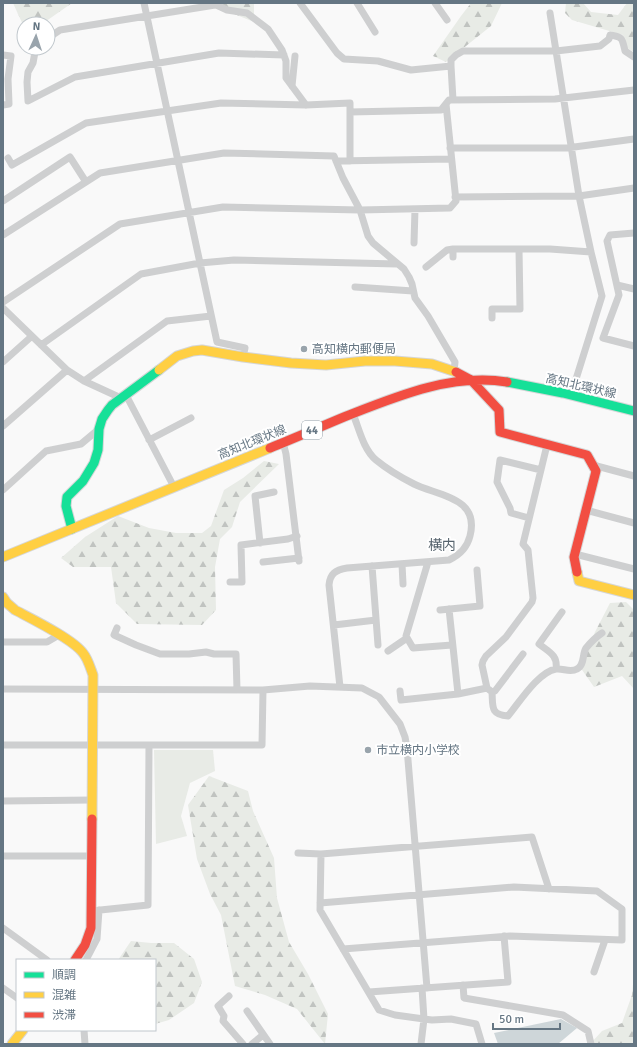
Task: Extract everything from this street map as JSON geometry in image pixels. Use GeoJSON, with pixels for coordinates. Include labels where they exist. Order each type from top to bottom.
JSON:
{"type":"FeatureCollection","features":[{"type":"Feature","properties":{"kind":"street"},"geometry":{"type":"LineString","coordinates":[[144,3],[217,342],[245,348],[243,357]]}},
{"type":"Feature","properties":{"kind":"street"},"geometry":{"type":"LineString","coordinates":[[300,3],[336,53],[344,59],[378,61],[411,70],[451,66]]}},
{"type":"Feature","properties":{"kind":"street"},"geometry":{"type":"LineString","coordinates":[[357,3],[375,32]]}},
{"type":"Feature","properties":{"kind":"street"},"geometry":{"type":"LineString","coordinates":[[435,3],[447,20]]}},
{"type":"Feature","properties":{"kind":"street"},"geometry":{"type":"LineString","coordinates":[[56,33],[60,30],[213,4],[227,10],[247,13],[271,32],[286,61],[286,78],[306,105]]}},
{"type":"Feature","properties":{"kind":"street"},"geometry":{"type":"LineString","coordinates":[[550,13],[579,196],[590,252],[602,296],[571,395]]}},
{"type":"Feature","properties":{"kind":"street"},"geometry":{"type":"LineString","coordinates":[[453,100],[451,60],[463,51],[556,51],[600,46],[609,39],[610,36],[621,37],[623,39],[626,51],[634,57]]}},
{"type":"Feature","properties":{"kind":"street"},"geometry":{"type":"LineString","coordinates":[[34,56],[33,63],[28,72],[28,101],[75,77],[219,53],[284,55]]}},
{"type":"Feature","properties":{"kind":"street"},"geometry":{"type":"LineString","coordinates":[[3,55],[11,56],[8,79],[9,104],[3,105]]}},
{"type":"Feature","properties":{"kind":"street"},"geometry":{"type":"LineString","coordinates":[[292,86],[295,56]]}},
{"type":"Feature","properties":{"kind":"street"},"geometry":{"type":"LineString","coordinates":[[350,112],[441,110],[449,100],[563,99],[634,90]]}},
{"type":"Feature","properties":{"kind":"street"},"geometry":{"type":"LineString","coordinates":[[8,158],[12,165],[86,123],[221,103],[306,105],[350,103],[350,161]]}},
{"type":"Feature","properties":{"kind":"street"},"geometry":{"type":"LineString","coordinates":[[3,302],[120,224],[223,207],[360,210],[450,208],[456,201],[446,104]]}},
{"type":"Feature","properties":{"kind":"street"},"geometry":{"type":"LineString","coordinates":[[450,148],[571,147],[634,139]]}},
{"type":"Feature","properties":{"kind":"street"},"geometry":{"type":"LineString","coordinates":[[3,235],[100,173],[224,153],[334,156],[343,178],[360,210],[368,236],[404,269],[409,278],[415,298],[428,316],[455,362],[454,371]]}},
{"type":"Feature","properties":{"kind":"street"},"geometry":{"type":"LineString","coordinates":[[3,201],[70,157],[86,182]]}},
{"type":"Feature","properties":{"kind":"street"},"geometry":{"type":"LineString","coordinates":[[336,161],[451,159]]}},
{"type":"Feature","properties":{"kind":"street"},"geometry":{"type":"LineString","coordinates":[[455,197],[579,196],[634,188]]}},
{"type":"Feature","properties":{"kind":"street"},"geometry":{"type":"LineString","coordinates":[[414,243],[415,209]]}},
{"type":"Feature","properties":{"kind":"street"},"geometry":{"type":"LineString","coordinates":[[634,233],[610,235],[607,241],[619,295],[603,338],[634,346]]}},
{"type":"Feature","properties":{"kind":"street"},"geometry":{"type":"LineString","coordinates":[[426,267],[446,250],[453,253],[519,249],[550,249],[590,252]]}},
{"type":"Feature","properties":{"kind":"street"},"geometry":{"type":"LineString","coordinates":[[492,318],[492,309],[520,310],[519,249]]}},
{"type":"Feature","properties":{"kind":"street"},"geometry":{"type":"LineString","coordinates":[[41,345],[141,274],[200,263],[234,260],[397,264]]}},
{"type":"Feature","properties":{"kind":"street"},"geometry":{"type":"LineString","coordinates":[[617,285],[634,289]]}},
{"type":"Feature","properties":{"kind":"street"},"geometry":{"type":"LineString","coordinates":[[354,287],[413,291]]}},
{"type":"Feature","properties":{"kind":"street"},"geometry":{"type":"LineString","coordinates":[[3,308],[67,370],[84,381],[123,396],[174,487]]}},
{"type":"Feature","properties":{"kind":"street"},"geometry":{"type":"LineString","coordinates":[[84,381],[167,321],[211,316]]}},
{"type":"Feature","properties":{"kind":"street"},"geometry":{"type":"LineString","coordinates":[[3,362],[32,336]]}},
{"type":"Feature","properties":{"kind":"street"},"geometry":{"type":"LineString","coordinates":[[72,529],[66,503],[66,496],[86,477],[95,460],[99,448],[99,429],[107,410],[123,396],[177,356],[184,353],[202,350],[291,363],[326,365],[353,364],[365,361],[395,361],[432,364],[454,371],[471,380],[499,410],[500,432],[587,455],[596,471],[574,557],[579,581],[634,595]]}},
{"type":"Feature","properties":{"kind":"street"},"geometry":{"type":"LineString","coordinates":[[3,426],[67,370]]}},
{"type":"Feature","properties":{"kind":"street","name":"高知北環状線"},"geometry":{"type":"LineString","coordinates":[[3,557],[353,414],[395,398],[448,384],[471,380],[511,383],[571,395],[634,411]]}},
{"type":"Feature","properties":{"kind":"street"},"geometry":{"type":"LineString","coordinates":[[340,687],[329,585],[330,577],[334,572],[372,566],[449,560],[458,556],[464,550],[471,531],[469,517],[465,509],[456,500],[414,484],[374,459],[367,450],[353,414]]}},
{"type":"Feature","properties":{"kind":"street"},"geometry":{"type":"LineString","coordinates":[[149,440],[191,418]]}},
{"type":"Feature","properties":{"kind":"street"},"geometry":{"type":"LineString","coordinates":[[3,490],[46,451],[81,444],[99,429]]}},
{"type":"Feature","properties":{"kind":"street"},"geometry":{"type":"LineString","coordinates":[[263,562],[299,560],[286,454],[282,442]]}},
{"type":"Feature","properties":{"kind":"street"},"geometry":{"type":"LineString","coordinates":[[547,445],[523,544],[528,550],[533,598],[532,602],[506,637],[486,656],[482,665],[493,709],[501,716],[508,716],[538,680],[548,673],[556,669],[573,671],[579,669],[583,662],[585,649],[602,633]]}},
{"type":"Feature","properties":{"kind":"street"},"geometry":{"type":"LineString","coordinates":[[529,518],[511,513],[497,482],[500,460],[541,470]]}},
{"type":"Feature","properties":{"kind":"street"},"geometry":{"type":"LineString","coordinates":[[593,466],[634,476]]}},
{"type":"Feature","properties":{"kind":"street"},"geometry":{"type":"LineString","coordinates":[[260,543],[255,496],[274,492]]}},
{"type":"Feature","properties":{"kind":"street"},"geometry":{"type":"LineString","coordinates":[[586,510],[634,522]]}},
{"type":"Feature","properties":{"kind":"street"},"geometry":{"type":"LineString","coordinates":[[230,582],[242,582],[241,545],[288,540],[297,536]]}},
{"type":"Feature","properties":{"kind":"street"},"geometry":{"type":"LineString","coordinates":[[575,554],[634,569]]}},
{"type":"Feature","properties":{"kind":"street"},"geometry":{"type":"LineString","coordinates":[[428,562],[406,636],[413,648],[452,645]]}},
{"type":"Feature","properties":{"kind":"street"},"geometry":{"type":"LineString","coordinates":[[402,564],[403,584]]}},
{"type":"Feature","properties":{"kind":"street"},"geometry":{"type":"LineString","coordinates":[[372,566],[378,645]]}},
{"type":"Feature","properties":{"kind":"street"},"geometry":{"type":"LineString","coordinates":[[440,610],[480,606],[477,570]]}},
{"type":"Feature","properties":{"kind":"street"},"geometry":{"type":"LineString","coordinates":[[3,597],[15,610],[73,643],[82,651],[88,660],[93,676],[91,856],[97,939],[87,959]]}},
{"type":"Feature","properties":{"kind":"street"},"geometry":{"type":"LineString","coordinates":[[449,609],[458,694]]}},
{"type":"Feature","properties":{"kind":"street"},"geometry":{"type":"LineString","coordinates":[[556,669],[557,662],[555,656],[539,644],[562,612]]}},
{"type":"Feature","properties":{"kind":"street"},"geometry":{"type":"LineString","coordinates":[[334,625],[376,620]]}},
{"type":"Feature","properties":{"kind":"street"},"geometry":{"type":"LineString","coordinates":[[117,628],[114,635],[160,654],[189,654],[206,652],[214,654],[236,654],[237,690]]}},
{"type":"Feature","properties":{"kind":"street"},"geometry":{"type":"LineString","coordinates":[[3,642],[47,642],[59,635]]}},
{"type":"Feature","properties":{"kind":"street"},"geometry":{"type":"LineString","coordinates":[[388,651],[407,638]]}},
{"type":"Feature","properties":{"kind":"street"},"geometry":{"type":"LineString","coordinates":[[400,691],[401,700],[489,690],[495,691],[523,654]]}},
{"type":"Feature","properties":{"kind":"street"},"geometry":{"type":"LineString","coordinates":[[3,689],[263,690],[310,686],[362,688],[378,696],[400,724],[407,748],[423,943],[424,1019],[421,1044]]}},
{"type":"Feature","properties":{"kind":"street"},"geometry":{"type":"LineString","coordinates":[[3,745],[262,745],[263,690]]}},
{"type":"Feature","properties":{"kind":"street"},"geometry":{"type":"LineString","coordinates":[[95,911],[148,905],[149,746]]}},
{"type":"Feature","properties":{"kind":"street"},"geometry":{"type":"LineString","coordinates":[[3,801],[92,800]]}},
{"type":"Feature","properties":{"kind":"street"},"geometry":{"type":"LineString","coordinates":[[298,853],[321,854],[532,837],[549,888]]}},
{"type":"Feature","properties":{"kind":"street"},"geometry":{"type":"LineString","coordinates":[[321,854],[320,910],[379,1010],[395,1015],[432,1020],[451,1019],[476,1024],[482,1044]]}},
{"type":"Feature","properties":{"kind":"street"},"geometry":{"type":"LineString","coordinates":[[3,856],[91,856]]}},
{"type":"Feature","properties":{"kind":"street"},"geometry":{"type":"LineString","coordinates":[[320,903],[514,887],[597,891],[622,909],[622,940],[504,936],[343,949]]}},
{"type":"Feature","properties":{"kind":"street"},"geometry":{"type":"LineString","coordinates":[[76,959],[85,946],[89,937],[95,911]]}},
{"type":"Feature","properties":{"kind":"street"},"geometry":{"type":"LineString","coordinates":[[3,928],[46,959]]}},
{"type":"Feature","properties":{"kind":"street"},"geometry":{"type":"LineString","coordinates":[[369,992],[508,982],[504,936]]}},
{"type":"Feature","properties":{"kind":"street"},"geometry":{"type":"LineString","coordinates":[[594,972],[605,940]]}},
{"type":"Feature","properties":{"kind":"street"},"geometry":{"type":"LineString","coordinates":[[463,985],[464,998],[563,1015],[588,1031],[591,1044]]}},
{"type":"Feature","properties":{"kind":"street"},"geometry":{"type":"LineString","coordinates":[[3,988],[16,997]]}},
{"type":"Feature","properties":{"kind":"street"},"geometry":{"type":"LineString","coordinates":[[229,996],[218,1006],[224,1016],[224,1021],[242,1044]]}},
{"type":"Feature","properties":{"kind":"street"},"geometry":{"type":"LineString","coordinates":[[247,1011],[270,1044]]}},
{"type":"Feature","properties":{"kind":"street"},"geometry":{"type":"LineString","coordinates":[[12,1044],[22,1031]]}},
{"type":"Feature","properties":{"kind":"street"},"geometry":{"type":"LineString","coordinates":[[84,1031],[86,1044]]}},
{"type":"Feature","properties":{"kind":"street"},"geometry":{"type":"LineString","coordinates":[[252,1044],[263,1035]]}},
{"type":"Feature","properties":{"kind":"green space"},"geometry":{"type":"Polygon","coordinates":[[[13,3],[72,3],[53,16],[19,16],[13,3]]]}},
{"type":"Feature","properties":{"kind":"green space"},"geometry":{"type":"Polygon","coordinates":[[[207,3],[254,3],[254,22],[207,3]]]}},
{"type":"Feature","properties":{"kind":"green space"},"geometry":{"type":"Polygon","coordinates":[[[471,3],[502,3],[491,26],[446,62],[433,56],[461,16],[471,3]]]}},
{"type":"Feature","properties":{"kind":"green space"},"geometry":{"type":"Polygon","coordinates":[[[566,3],[583,3],[591,12],[618,15],[627,3],[634,3],[634,52],[627,48],[623,35],[572,20],[565,13],[566,3]]]}},
{"type":"Feature","properties":{"kind":"green space"},"geometry":{"type":"Polygon","coordinates":[[[264,461],[279,464],[240,502],[232,527],[220,539],[215,567],[216,610],[202,625],[137,624],[116,603],[111,567],[73,567],[61,558],[85,537],[118,516],[149,528],[176,533],[202,533],[211,526],[224,490],[243,478],[264,461]]]}},
{"type":"Feature","properties":{"kind":"green space"},"geometry":{"type":"Polygon","coordinates":[[[626,602],[634,610],[634,689],[622,676],[594,687],[580,667],[595,632],[610,603],[626,602]]]}},
{"type":"Feature","properties":{"kind":"green space"},"geometry":{"type":"Polygon","coordinates":[[[154,750],[213,750],[215,771],[190,783],[181,816],[187,836],[156,844],[154,750]]]}},
{"type":"Feature","properties":{"kind":"green space"},"geometry":{"type":"Polygon","coordinates":[[[209,776],[248,791],[253,811],[274,858],[277,898],[289,942],[308,974],[328,1014],[325,1044],[297,1009],[265,995],[235,986],[221,915],[210,894],[197,859],[188,805],[209,776]]]}},
{"type":"Feature","properties":{"kind":"green space"},"geometry":{"type":"Polygon","coordinates":[[[131,941],[174,943],[194,959],[202,982],[194,1003],[169,1020],[156,1024],[156,959],[119,959],[131,941]]]}},
{"type":"Feature","properties":{"kind":"green space"},"geometry":{"type":"Polygon","coordinates":[[[634,973],[634,1044],[592,1044],[591,1043],[602,1031],[622,1023],[632,995],[634,973]]]}},
{"type":"Feature","properties":{"kind":"shaded area"},"geometry":{"type":"Polygon","coordinates":[[[561,1019],[577,1028],[558,1044],[498,1044],[494,1033],[561,1019]]]}},
{"type":"Feature","properties":{"kind":"traffic: fast"},"geometry":{"type":"LineString","coordinates":[[72,529],[66,506],[67,497],[83,481],[94,463],[98,450],[99,429],[102,419],[112,405],[159,370]]}},
{"type":"Feature","properties":{"kind":"traffic: fast"},"geometry":{"type":"LineString","coordinates":[[507,382],[563,393],[634,411]]}},
{"type":"Feature","properties":{"kind":"traffic: slow"},"geometry":{"type":"LineString","coordinates":[[159,370],[177,356],[202,350],[291,363],[326,365],[365,361],[395,361],[432,364],[456,372]]}},
{"type":"Feature","properties":{"kind":"traffic: slow"},"geometry":{"type":"LineString","coordinates":[[3,557],[270,448]]}},
{"type":"Feature","properties":{"kind":"traffic: slow"},"geometry":{"type":"LineString","coordinates":[[577,572],[579,581],[634,595]]}},
{"type":"Feature","properties":{"kind":"traffic: slow"},"geometry":{"type":"LineString","coordinates":[[3,597],[15,610],[71,642],[83,653],[89,663],[93,675],[92,819]]}},
{"type":"Feature","properties":{"kind":"traffic: slow"},"geometry":{"type":"LineString","coordinates":[[12,1044],[22,1031]]}},
{"type":"Feature","properties":{"kind":"traffic: jam"},"geometry":{"type":"LineString","coordinates":[[456,372],[471,380],[499,410],[500,432],[587,455],[596,471],[574,557],[577,572]]}},
{"type":"Feature","properties":{"kind":"traffic: jam"},"geometry":{"type":"LineString","coordinates":[[270,448],[363,409],[424,389],[465,381],[486,380],[507,382]]}},
{"type":"Feature","properties":{"kind":"traffic: jam"},"geometry":{"type":"LineString","coordinates":[[76,959],[85,945],[91,928],[92,819]]}},
{"type":"Feature","properties":{"kind":"place","name":"高知横内郵便局"},"geometry":{"type":"Point","coordinates":[304,349]}},
{"type":"Feature","properties":{"kind":"place","name":"市立横内小学校"},"geometry":{"type":"Point","coordinates":[368,750]}},
{"type":"Feature","properties":{"kind":"district","name":"横内"},"geometry":{"type":"Point","coordinates":[442,545]}}]}
